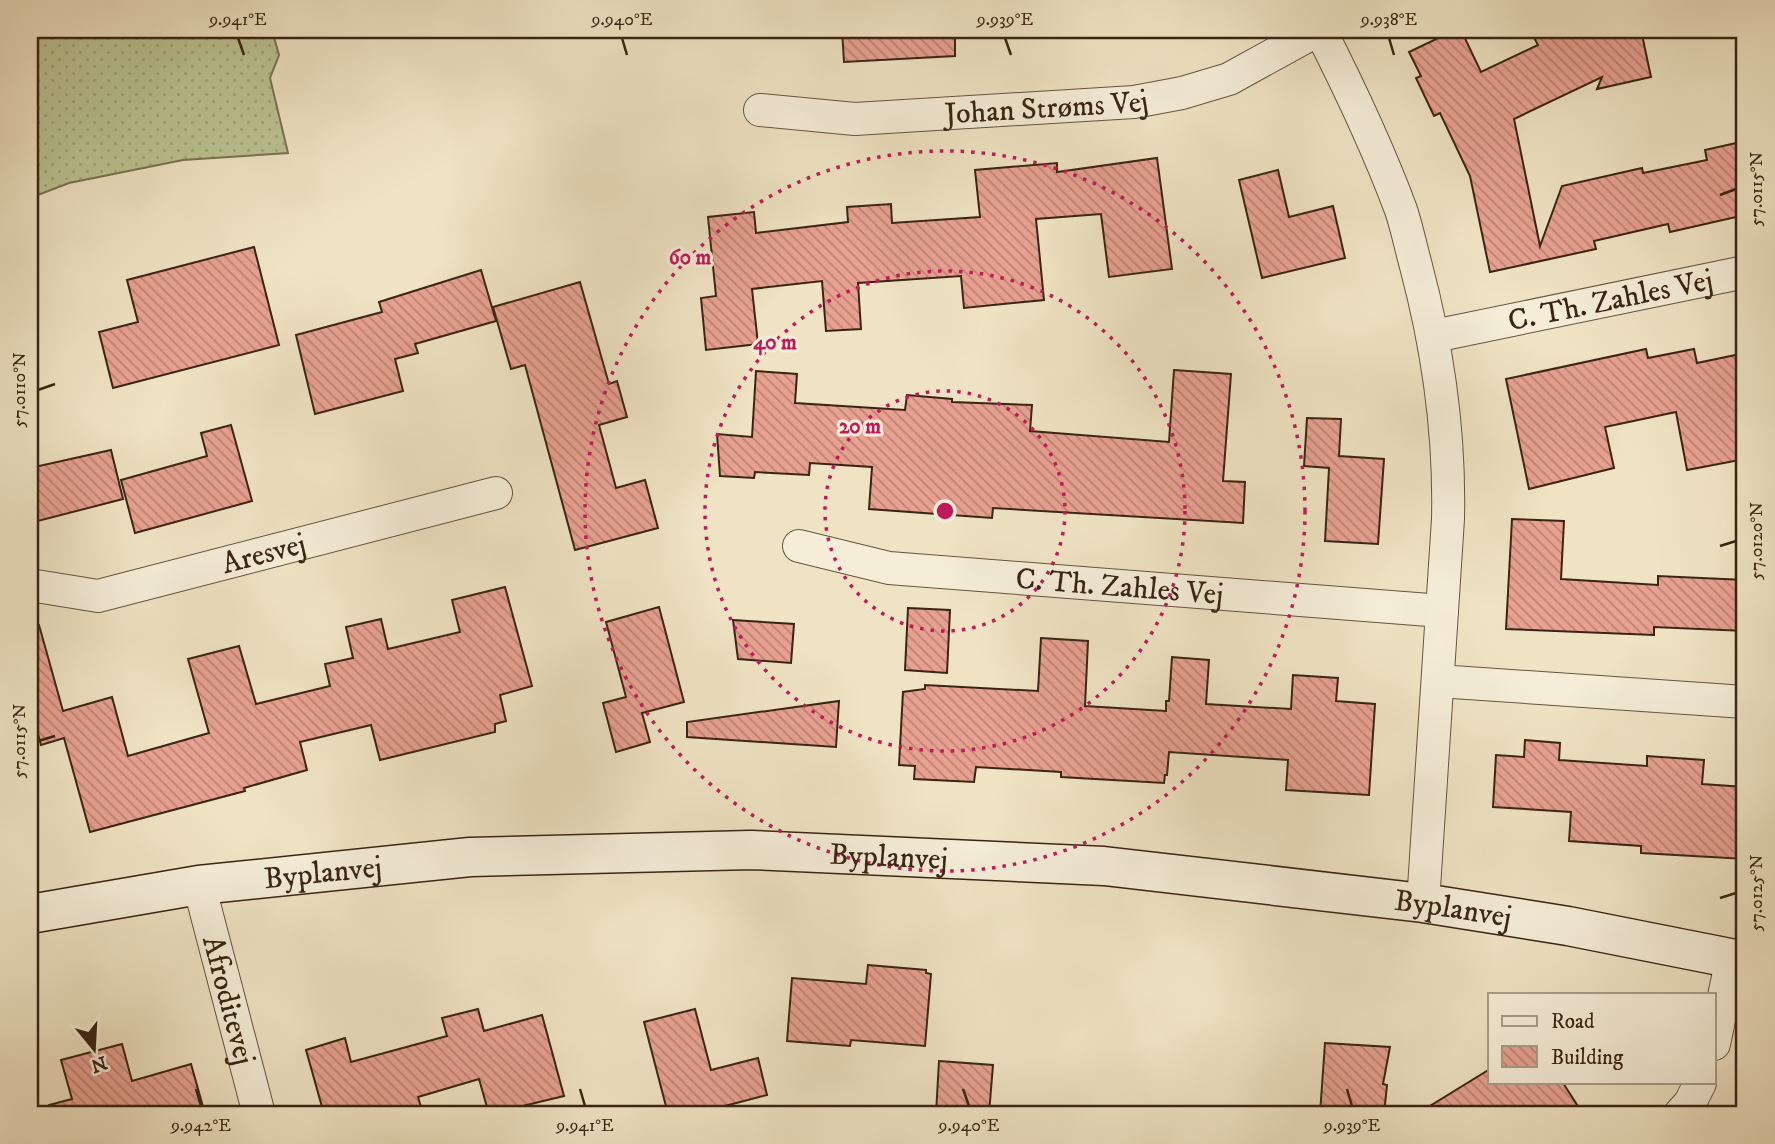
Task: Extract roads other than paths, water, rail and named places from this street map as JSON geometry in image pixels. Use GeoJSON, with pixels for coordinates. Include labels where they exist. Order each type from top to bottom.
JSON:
{"type":"FeatureCollection","features":[{"type":"Feature","properties":{"kind":"street","name":"Johan Strøms Vej"},"geometry":{"type":"LineString","coordinates":[[760,110],[855,119],[1134,102],[1182,93],[1229,79],[1319,30]]}},
{"type":"Feature","properties":{"kind":"street"},"geometry":{"type":"LineString","coordinates":[[1319,30],[1368,126],[1402,212],[1434,336],[1444,415],[1449,475],[1423,903]]}},
{"type":"Feature","properties":{"kind":"street","name":"C. Th. Zahles Vej"},"geometry":{"type":"LineString","coordinates":[[1434,336],[1745,272]]}},
{"type":"Feature","properties":{"kind":"street","name":"Aresvej"},"geometry":{"type":"LineString","coordinates":[[30,585],[98,596],[496,493]]}},
{"type":"Feature","properties":{"kind":"street","name":"C. Th. Zahles Vej"},"geometry":{"type":"LineString","coordinates":[[799,546],[889,568],[1442,611]]}},
{"type":"Feature","properties":{"kind":"street"},"geometry":{"type":"LineString","coordinates":[[1438,681],[1745,702]]}},
{"type":"Feature","properties":{"kind":"street","name":"Byplanvej"},"geometry":{"type":"LineString","coordinates":[[30,914],[199,885],[470,857],[751,850],[1104,866],[1423,903],[1568,926],[1739,960]]}},
{"type":"Feature","properties":{"kind":"street","name":"Afroditevej"},"geometry":{"type":"LineString","coordinates":[[199,885],[259,1114]]}},
{"type":"Feature","properties":{"kind":"street"},"geometry":{"type":"LineString","coordinates":[[1716,1037],[1739,960]]}},
{"type":"Feature","properties":{"kind":"street"},"geometry":{"type":"LineString","coordinates":[[1680,1114],[1690,1103],[1700,1084]]}}]}
